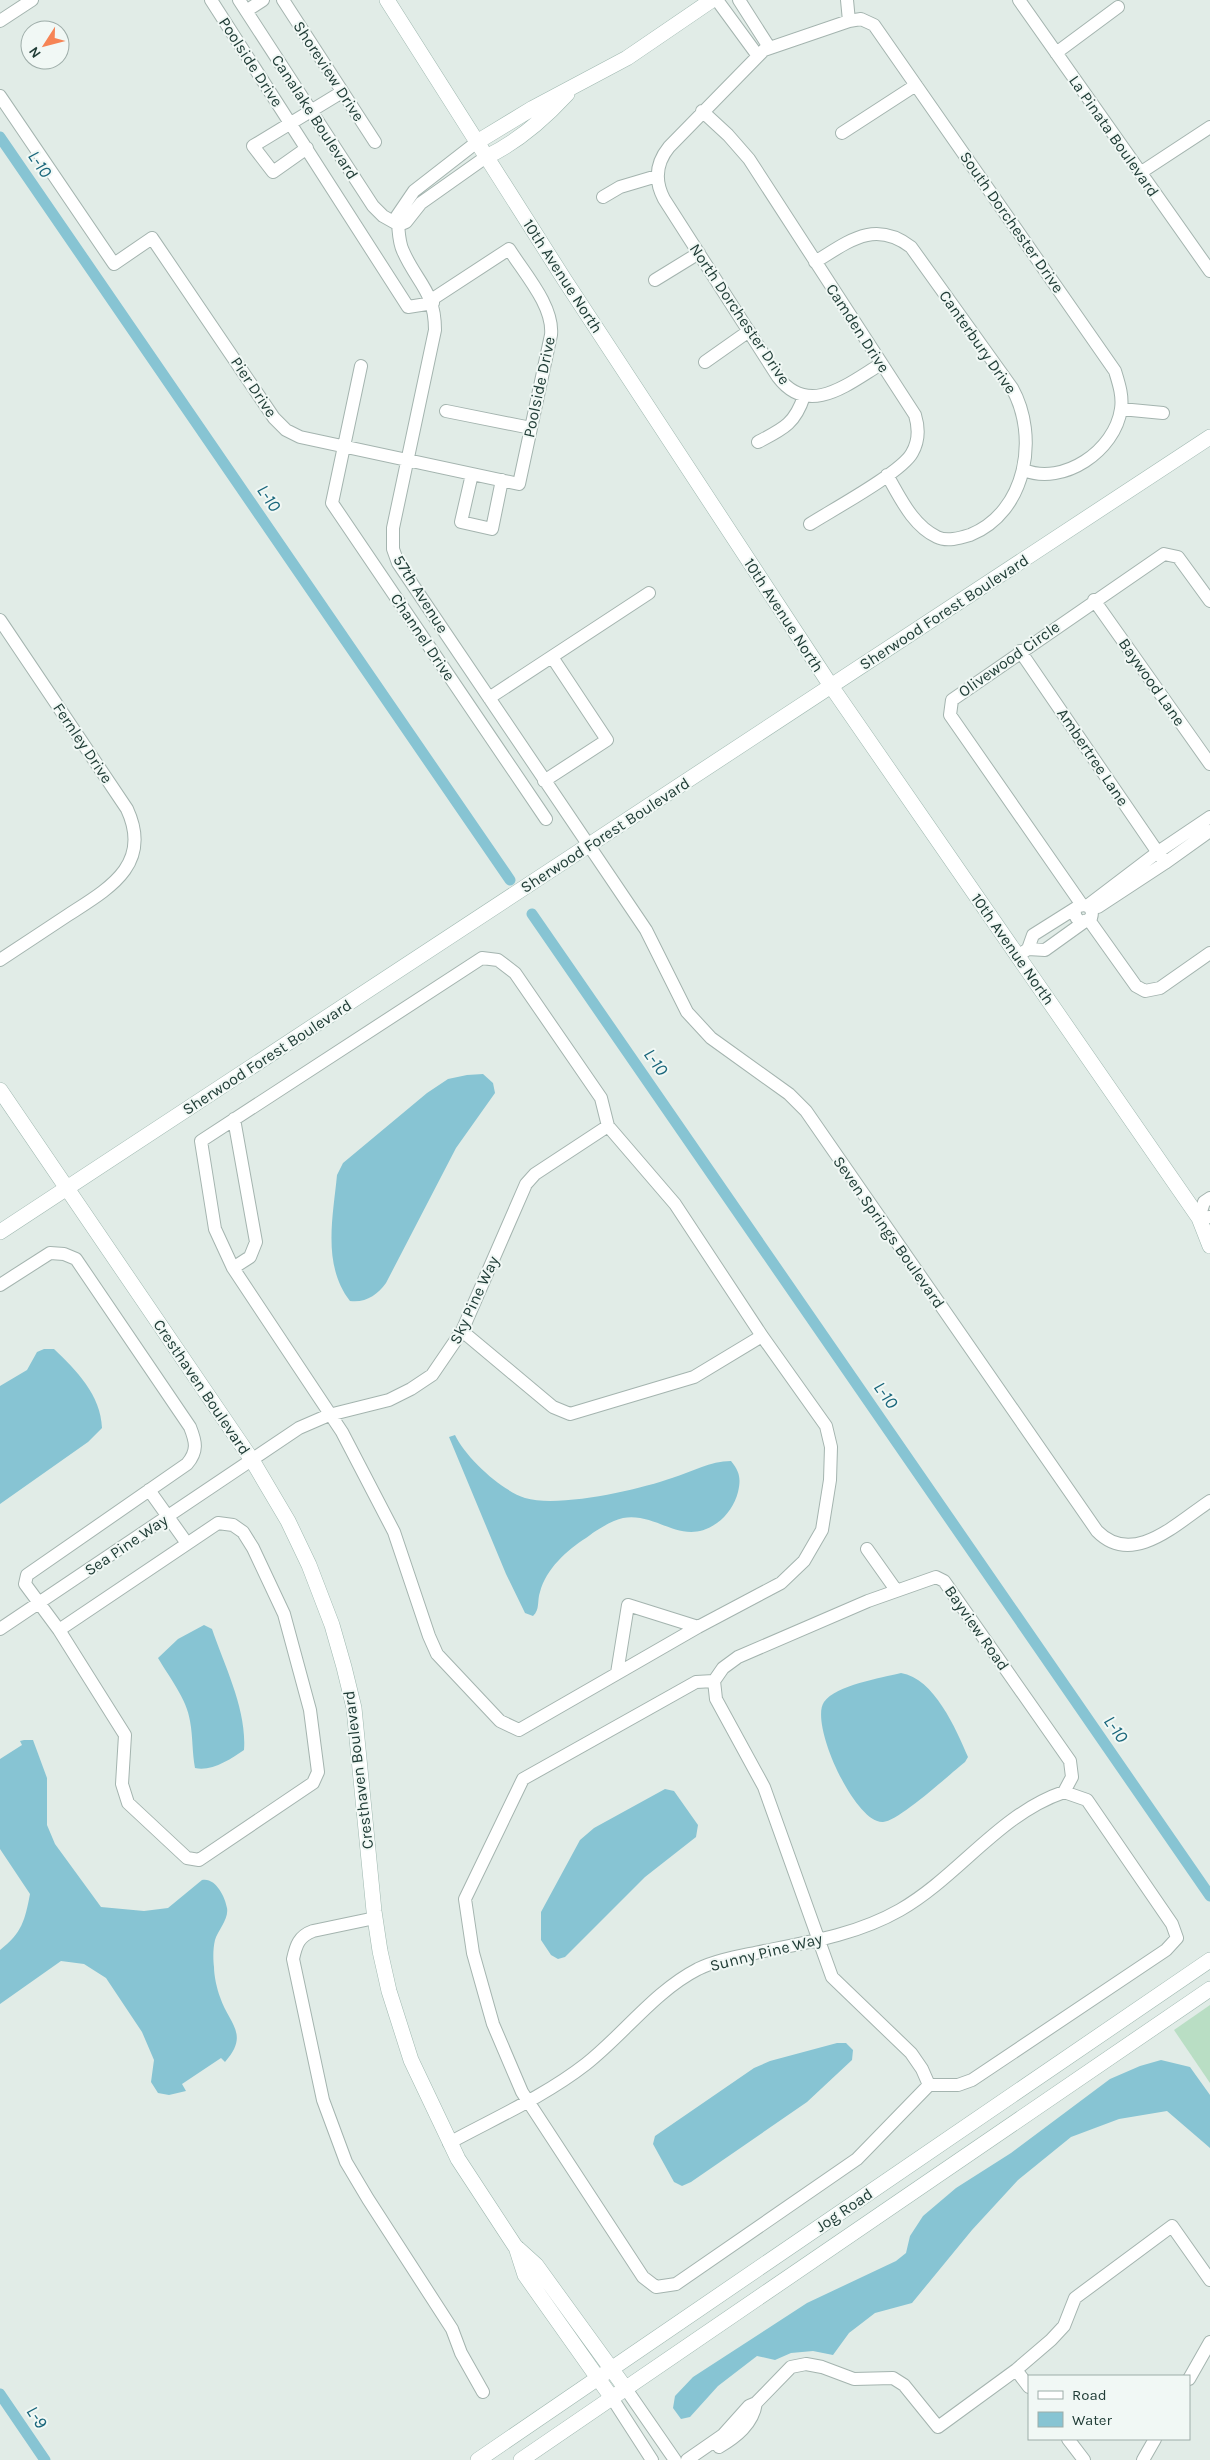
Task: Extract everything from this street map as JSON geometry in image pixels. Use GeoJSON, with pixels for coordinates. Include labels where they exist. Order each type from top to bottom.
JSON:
{"type":"FeatureCollection","features":[{"type":"Feature","properties":{"kind":"street"},"geometry":{"type":"LineString","coordinates":[[1,19],[32,0]]}},
{"type":"Feature","properties":{"kind":"street","name":"Poolside Drive"},"geometry":{"type":"LineString","coordinates":[[211,0],[408,307],[432,301],[509,249],[546,307],[551,320],[551,335],[519,484],[408,460]]}},
{"type":"Feature","properties":{"kind":"street"},"geometry":{"type":"LineString","coordinates":[[242,6],[263,0]]}},
{"type":"Feature","properties":{"kind":"street","name":"Shoreview Drive"},"geometry":{"type":"LineString","coordinates":[[283,0],[375,142]]}},
{"type":"Feature","properties":{"kind":"street","name":"10th Avenue North"},"geometry":{"type":"LineString","coordinates":[[387,0],[486,157],[831,686],[1023,952],[1206,1220],[1210,1246]]}},
{"type":"Feature","properties":{"kind":"street"},"geometry":{"type":"LineString","coordinates":[[575,86],[548,114],[510,145],[486,157],[432,195],[416,208],[406,222],[398,225],[397,216],[423,183],[477,142],[575,86],[627,58],[712,0]]}},
{"type":"Feature","properties":{"kind":"street"},"geometry":{"type":"LineString","coordinates":[[717,0],[758,56]]}},
{"type":"Feature","properties":{"kind":"street"},"geometry":{"type":"LineString","coordinates":[[603,197],[620,187],[657,176],[664,153],[702,111],[769,47],[739,0]]}},
{"type":"Feature","properties":{"kind":"street"},"geometry":{"type":"LineString","coordinates":[[847,0],[849,21]]}},
{"type":"Feature","properties":{"kind":"street","name":"La Pinata Boulevard"},"geometry":{"type":"LineString","coordinates":[[1020,0],[1210,272]]}},
{"type":"Feature","properties":{"kind":"street","name":"Canalake Boulevard"},"geometry":{"type":"LineString","coordinates":[[242,6],[373,206],[383,216],[398,225]]}},
{"type":"Feature","properties":{"kind":"street"},"geometry":{"type":"LineString","coordinates":[[1056,53],[1118,7]]}},
{"type":"Feature","properties":{"kind":"street","name":"South Dorchester Drive"},"geometry":{"type":"LineString","coordinates":[[769,47],[849,21],[861,19],[874,25],[1116,371],[1120,387],[1121,408],[1116,426],[1103,445],[1080,464],[1052,475],[1038,475],[1024,470]]}},
{"type":"Feature","properties":{"kind":"street"},"geometry":{"type":"LineString","coordinates":[[842,133],[916,85]]}},
{"type":"Feature","properties":{"kind":"street","name":"Poolside Drive"},"geometry":{"type":"LineString","coordinates":[[306,148],[273,172],[253,146],[342,92]]}},
{"type":"Feature","properties":{"kind":"street","name":"Pier Drive"},"geometry":{"type":"LineString","coordinates":[[0,96],[114,264],[152,238],[280,424],[300,437],[408,460]]}},
{"type":"Feature","properties":{"kind":"street","name":"Camden Drive"},"geometry":{"type":"LineString","coordinates":[[702,111],[728,135],[748,159],[915,415],[918,430],[916,445],[908,459],[887,476],[810,524]]}},
{"type":"Feature","properties":{"kind":"street"},"geometry":{"type":"LineString","coordinates":[[1140,173],[1210,127]]}},
{"type":"Feature","properties":{"kind":"street","name":"North Dorchester Drive"},"geometry":{"type":"LineString","coordinates":[[657,176],[664,199],[782,383],[804,396],[828,394],[882,364]]}},
{"type":"Feature","properties":{"kind":"street","name":"57th Avenue"},"geometry":{"type":"LineString","coordinates":[[398,225],[402,251],[432,301],[435,330],[392,535],[395,556],[401,569],[589,846]]}},
{"type":"Feature","properties":{"kind":"street","name":"Canterbury Drive"},"geometry":{"type":"LineString","coordinates":[[815,262],[849,241],[872,234],[897,238],[911,247],[1016,395],[1026,426],[1027,441],[1024,470],[1010,499],[995,519],[975,533],[947,539],[935,536],[916,521],[887,476]]}},
{"type":"Feature","properties":{"kind":"street"},"geometry":{"type":"LineString","coordinates":[[655,280],[699,253]]}},
{"type":"Feature","properties":{"kind":"street"},"geometry":{"type":"LineString","coordinates":[[705,362],[749,331]]}},
{"type":"Feature","properties":{"kind":"street","name":"Channel Drive"},"geometry":{"type":"LineString","coordinates":[[361,366],[332,503],[546,819]]}},
{"type":"Feature","properties":{"kind":"street"},"geometry":{"type":"LineString","coordinates":[[758,442],[788,424],[798,413],[804,396]]}},
{"type":"Feature","properties":{"kind":"street"},"geometry":{"type":"LineString","coordinates":[[1121,408],[1163,413]]}},
{"type":"Feature","properties":{"kind":"street"},"geometry":{"type":"LineString","coordinates":[[446,411],[531,428]]}},
{"type":"Feature","properties":{"kind":"street","name":"Sherwood Forest Boulevard"},"geometry":{"type":"LineString","coordinates":[[0,1232],[1210,436]]}},
{"type":"Feature","properties":{"kind":"street"},"geometry":{"type":"LineString","coordinates":[[472,474],[461,522],[492,529],[502,480]]}},
{"type":"Feature","properties":{"kind":"street","name":"Olivewood Circle"},"geometry":{"type":"LineString","coordinates":[[1210,601],[1178,557],[1171,554],[1157,557],[958,695],[950,707],[950,715],[1136,986],[1145,991],[1160,988],[1210,953]]}},
{"type":"Feature","properties":{"kind":"street"},"geometry":{"type":"LineString","coordinates":[[489,698],[649,592]]}},
{"type":"Feature","properties":{"kind":"street","name":"Baywood Lane"},"geometry":{"type":"LineString","coordinates":[[1094,600],[1210,764]]}},
{"type":"Feature","properties":{"kind":"street","name":"Fernley Drive"},"geometry":{"type":"LineString","coordinates":[[0,620],[127,808],[135,838],[133,853],[123,874],[107,890],[0,960]]}},
{"type":"Feature","properties":{"kind":"street","name":"Ambertree Lane"},"geometry":{"type":"LineString","coordinates":[[1020,651],[1166,864]]}},
{"type":"Feature","properties":{"kind":"street"},"geometry":{"type":"LineString","coordinates":[[544,781],[606,740],[552,656]]}},
{"type":"Feature","properties":{"kind":"street"},"geometry":{"type":"LineString","coordinates":[[1023,952],[1045,950],[1085,912],[1158,852],[1210,817]]}},
{"type":"Feature","properties":{"kind":"street"},"geometry":{"type":"LineString","coordinates":[[1023,952],[1033,935],[1085,912],[1166,864],[1210,831]]}},
{"type":"Feature","properties":{"kind":"street","name":"Seven Springs Boulevard"},"geometry":{"type":"LineString","coordinates":[[589,846],[646,930],[688,1012],[711,1038],[789,1094],[806,1110],[1097,1531],[1115,1544],[1137,1546],[1151,1540],[1210,1501]]}},
{"type":"Feature","properties":{"kind":"street"},"geometry":{"type":"LineString","coordinates":[[482,958],[498,960],[515,973],[601,1098],[608,1126],[675,1204],[762,1336],[826,1426],[831,1448],[830,1480],[822,1530],[804,1561],[781,1583],[698,1627],[519,1730],[500,1721],[437,1654],[429,1636],[394,1532],[342,1432],[233,1268],[215,1229],[201,1141],[234,1118],[482,958]]}},
{"type":"Feature","properties":{"kind":"street","name":"Cresthaven Boulevard"},"geometry":{"type":"LineString","coordinates":[[0,1090],[252,1460],[288,1522],[309,1565],[332,1626],[354,1708],[375,1918],[389,1991],[400,2030],[429,2102],[449,2143],[515,2246],[525,2275],[612,2398]]}},
{"type":"Feature","properties":{"kind":"street"},"geometry":{"type":"LineString","coordinates":[[233,1268],[250,1257],[256,1242],[234,1118]]}},
{"type":"Feature","properties":{"kind":"street","name":"Sky Pine Way"},"geometry":{"type":"LineString","coordinates":[[252,1460],[285,1435],[329,1415],[373,1406],[426,1381],[443,1362],[462,1331],[526,1184],[535,1174],[608,1126]]}},
{"type":"Feature","properties":{"kind":"street"},"geometry":{"type":"LineString","coordinates":[[1206,1220],[1204,1202],[1210,1198]]}},
{"type":"Feature","properties":{"kind":"street"},"geometry":{"type":"LineString","coordinates":[[0,1285],[50,1253],[64,1254],[76,1259],[190,1426],[196,1444],[194,1456],[187,1464],[27,1574],[25,1584],[59,1630],[125,1735],[122,1784],[128,1803],[187,1858],[199,1860],[313,1783],[318,1772],[310,1710],[284,1614],[254,1548],[243,1532],[233,1525],[218,1523],[186,1542],[59,1630]]}},
{"type":"Feature","properties":{"kind":"street"},"geometry":{"type":"LineString","coordinates":[[462,1331],[553,1407],[570,1414],[694,1377],[762,1336]]}},
{"type":"Feature","properties":{"kind":"street","name":"Sea Pine Way"},"geometry":{"type":"LineString","coordinates":[[0,1628],[39,1604],[252,1460]]}},
{"type":"Feature","properties":{"kind":"street"},"geometry":{"type":"LineString","coordinates":[[149,1490],[186,1542]]}},
{"type":"Feature","properties":{"kind":"street"},"geometry":{"type":"LineString","coordinates":[[867,1549],[896,1590]]}},
{"type":"Feature","properties":{"kind":"street","name":"Bayview Road"},"geometry":{"type":"LineString","coordinates":[[714,1681],[723,1668],[738,1657],[896,1590],[936,1578],[944,1581],[1070,1761],[1072,1777],[1064,1792]]}},
{"type":"Feature","properties":{"kind":"street"},"geometry":{"type":"LineString","coordinates":[[617,1673],[628,1605],[698,1627]]}},
{"type":"Feature","properties":{"kind":"street"},"geometry":{"type":"LineString","coordinates":[[930,2085],[922,2068],[911,2053],[832,1977],[764,1787],[716,1699],[714,1681],[696,1682],[523,1779],[465,1899],[473,1953],[493,2024],[527,2101],[643,2277],[656,2287],[676,2284],[857,2159],[930,2085],[958,2085],[972,2080],[1166,1950],[1177,1938],[1172,1924],[1087,1800],[1064,1792]]}},
{"type":"Feature","properties":{"kind":"street","name":"Sunny Pine Way"},"geometry":{"type":"LineString","coordinates":[[449,2143],[562,2082],[587,2064],[670,1988],[700,1969],[734,1958],[818,1940],[873,1923],[907,1905],[931,1889],[999,1830],[1044,1800],[1064,1792]]}},
{"type":"Feature","properties":{"kind":"street"},"geometry":{"type":"LineString","coordinates":[[375,1918],[314,1931],[304,1935],[296,1945],[293,1959],[324,2100],[346,2162],[452,2329],[460,2354],[483,2392]]}},
{"type":"Feature","properties":{"kind":"street","name":"Jog Road"},"geometry":{"type":"LineString","coordinates":[[478,2460],[1210,1960]]}},
{"type":"Feature","properties":{"kind":"street","name":"Jog Road"},"geometry":{"type":"LineString","coordinates":[[521,2460],[1210,1989]]}},
{"type":"Feature","properties":{"kind":"street"},"geometry":{"type":"LineString","coordinates":[[1080,2050],[1094,2068]]}},
{"type":"Feature","properties":{"kind":"street"},"geometry":{"type":"LineString","coordinates":[[687,2460],[723,2435],[749,2406],[756,2403],[791,2367],[806,2364],[822,2366],[854,2379],[892,2378],[904,2385],[938,2428],[1016,2370],[1051,2340],[1064,2326],[1074,2298],[1172,2226],[1210,2280]]}},
{"type":"Feature","properties":{"kind":"street","name":"Cresthaven Boulevard"},"geometry":{"type":"LineString","coordinates":[[515,2246],[536,2265],[626,2389]]}},
{"type":"Feature","properties":{"kind":"street"},"geometry":{"type":"LineString","coordinates":[[1190,2377],[1210,2342]]}},
{"type":"Feature","properties":{"kind":"street"},"geometry":{"type":"LineString","coordinates":[[1016,2370],[1028,2386]]}},
{"type":"Feature","properties":{"kind":"street"},"geometry":{"type":"LineString","coordinates":[[626,2389],[676,2460]]}},
{"type":"Feature","properties":{"kind":"street"},"geometry":{"type":"LineString","coordinates":[[612,2398],[652,2460]]}},
{"type":"Feature","properties":{"kind":"street"},"geometry":{"type":"LineString","coordinates":[[698,2460],[740,2432],[754,2414],[756,2403]]}},
{"type":"Feature","properties":{"kind":"street"},"geometry":{"type":"LineString","coordinates":[[1069,2440],[1084,2460]]}},
{"type":"Feature","properties":{"kind":"street"},"geometry":{"type":"LineString","coordinates":[[1142,2460],[1154,2440]]}},
{"type":"Feature","properties":{"kind":"green space"},"geometry":{"type":"Polygon","coordinates":[[[1210,2005],[1210,2083],[1174,2030],[1210,2005]]]}},
{"type":"Feature","properties":{"kind":"water"},"geometry":{"type":"Polygon","coordinates":[[[483,1074],[493,1083],[495,1093],[456,1148],[386,1283],[371,1297],[361,1301],[350,1301],[341,1287],[336,1272],[332,1240],[337,1175],[343,1163],[427,1093],[448,1079],[483,1074]]]}},
{"type":"Feature","properties":{"kind":"water"},"geometry":{"type":"Polygon","coordinates":[[[44,1349],[54,1349],[86,1384],[101,1416],[102,1428],[88,1442],[0,1504],[0,1386],[27,1370],[37,1352],[44,1349]]]}},
{"type":"Feature","properties":{"kind":"water"},"geometry":{"type":"Polygon","coordinates":[[[455,1435],[467,1453],[495,1481],[525,1498],[540,1501],[577,1499],[620,1492],[657,1483],[723,1461],[731,1461],[738,1472],[739,1487],[735,1501],[727,1513],[717,1523],[704,1530],[681,1531],[636,1518],[619,1519],[599,1529],[572,1548],[552,1568],[543,1584],[539,1595],[537,1611],[533,1616],[525,1613],[506,1574],[449,1437],[455,1435]]]}},
{"type":"Feature","properties":{"kind":"water"},"geometry":{"type":"Polygon","coordinates":[[[204,1625],[212,1629],[239,1704],[244,1735],[244,1750],[221,1764],[201,1769],[195,1768],[191,1727],[185,1705],[177,1688],[158,1658],[178,1639],[204,1625]]]}},
{"type":"Feature","properties":{"kind":"water"},"geometry":{"type":"Polygon","coordinates":[[[901,1673],[913,1677],[924,1684],[934,1694],[950,1719],[968,1757],[965,1762],[912,1806],[891,1820],[883,1822],[872,1818],[860,1807],[837,1771],[823,1730],[821,1713],[824,1702],[838,1691],[860,1683],[901,1673]]]}},
{"type":"Feature","properties":{"kind":"water"},"geometry":{"type":"Polygon","coordinates":[[[33,1740],[47,1778],[47,1825],[55,1844],[101,1907],[144,1911],[168,1908],[202,1880],[211,1881],[215,1884],[224,1898],[227,1912],[215,1940],[213,1954],[214,1971],[220,1997],[235,2029],[237,2036],[236,2044],[225,2062],[221,2058],[182,2084],[186,2091],[169,2095],[158,2093],[151,2082],[154,2060],[142,2032],[106,1978],[84,1964],[61,1961],[0,2004],[0,1950],[18,1932],[30,1894],[0,1849],[0,1759],[22,1745],[20,1741],[33,1740]]]}},
{"type":"Feature","properties":{"kind":"water"},"geometry":{"type":"Polygon","coordinates":[[[665,1789],[674,1791],[698,1825],[696,1837],[645,1877],[565,1957],[558,1959],[551,1955],[541,1940],[541,1912],[580,1840],[594,1828],[665,1789]]]}},
{"type":"Feature","properties":{"kind":"water"},"geometry":{"type":"Polygon","coordinates":[[[837,2043],[846,2043],[853,2050],[852,2060],[807,2102],[691,2182],[682,2186],[674,2182],[653,2144],[655,2136],[754,2068],[770,2061],[837,2043]]]}},
{"type":"Feature","properties":{"kind":"water"},"geometry":{"type":"Polygon","coordinates":[[[1161,2060],[1190,2067],[1210,2095],[1210,2148],[1167,2111],[1119,2119],[1071,2137],[1018,2180],[972,2230],[912,2303],[875,2313],[849,2333],[833,2355],[813,2351],[791,2353],[775,2360],[757,2356],[718,2386],[690,2417],[681,2419],[673,2408],[675,2396],[693,2377],[807,2303],[896,2261],[906,2253],[910,2236],[923,2216],[956,2188],[1011,2153],[1110,2079],[1140,2066],[1161,2060]]]}},
{"type":"Feature","properties":{"kind":"waterway","name":"L-10"},"geometry":{"type":"LineString","coordinates":[[0,137],[510,880]]}},
{"type":"Feature","properties":{"kind":"waterway","name":"L-10"},"geometry":{"type":"LineString","coordinates":[[532,914],[1210,1896]]}},
{"type":"Feature","properties":{"kind":"waterway","name":"L-9"},"geometry":{"type":"LineString","coordinates":[[0,2394],[45,2460]]}}]}
